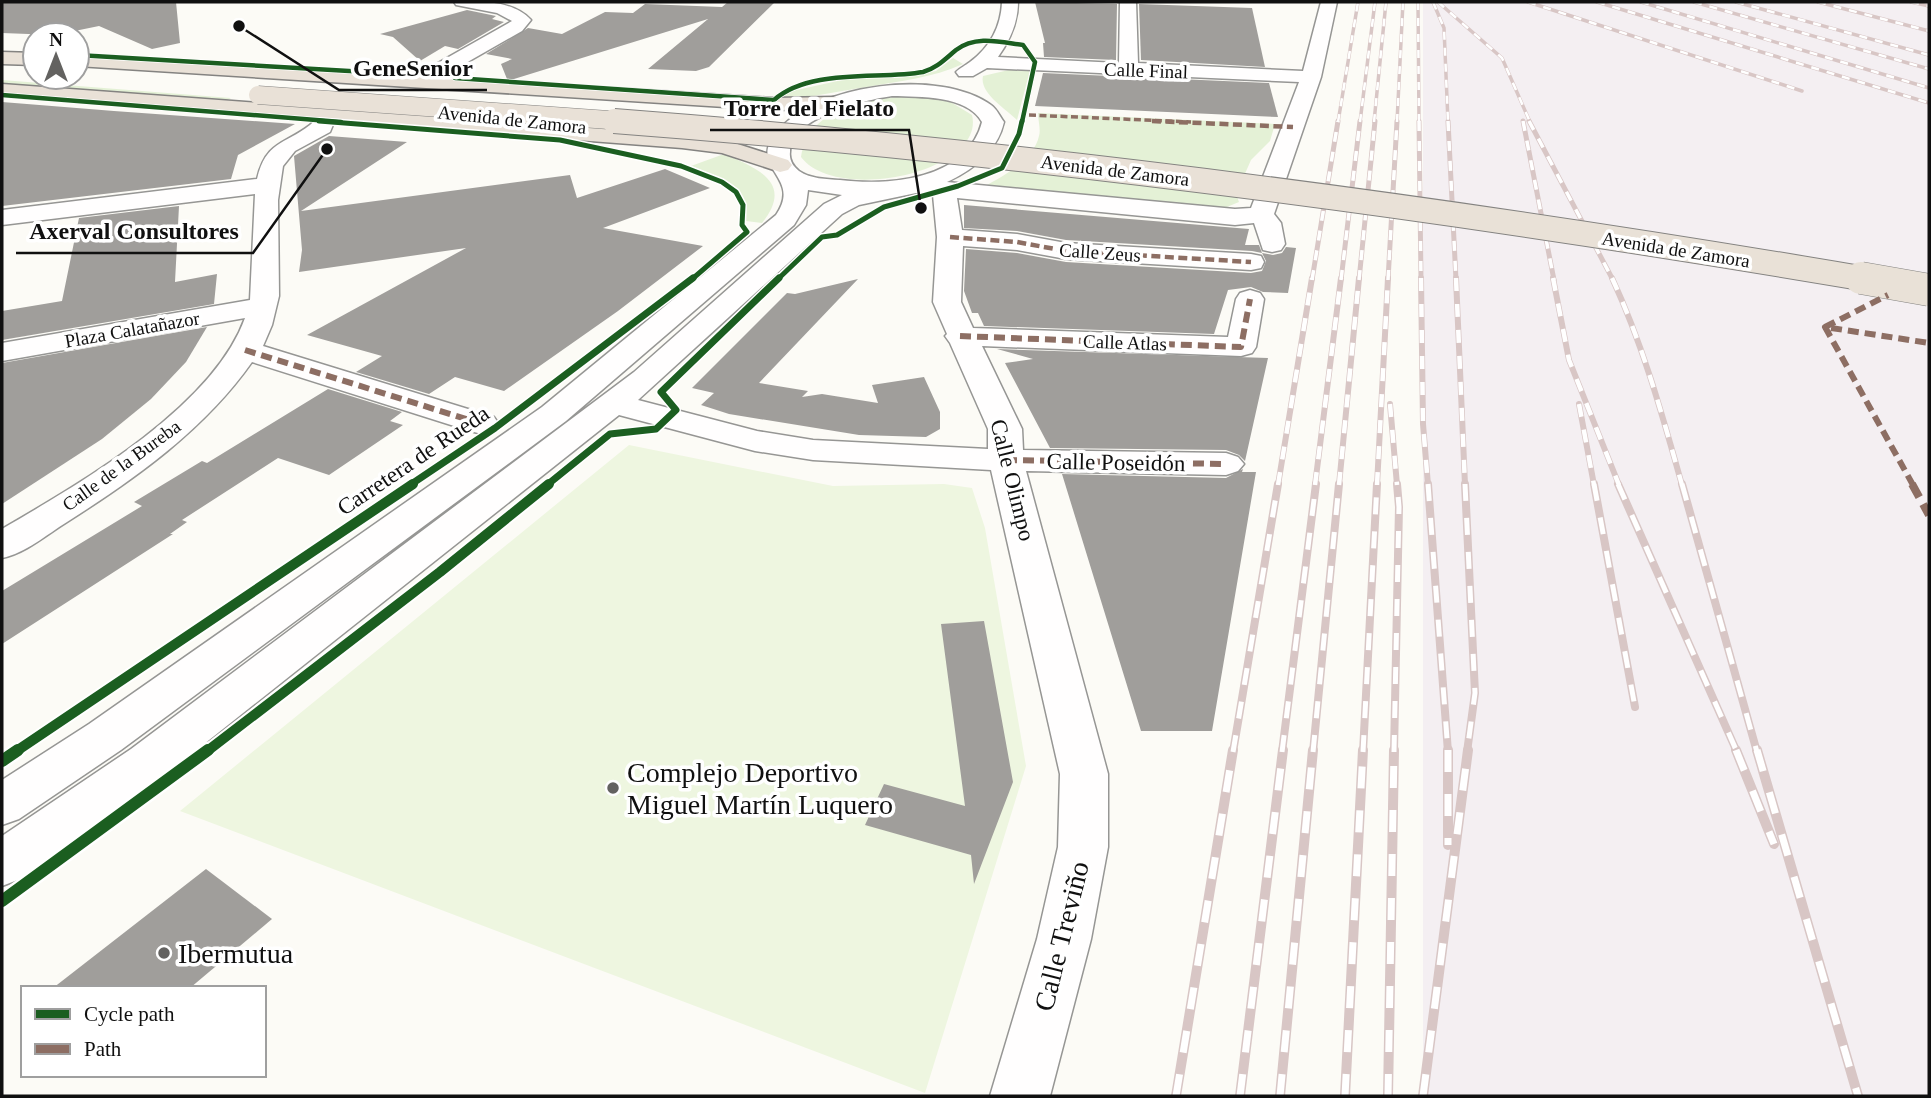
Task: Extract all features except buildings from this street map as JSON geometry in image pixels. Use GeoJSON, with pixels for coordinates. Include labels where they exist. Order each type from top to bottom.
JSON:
{"type":"FeatureCollection","features":[{"type":"Feature","properties":{"kind":"highway"},"geometry":{"type":"LineString","coordinates":[[2,58],[21,59]]}},
{"type":"Feature","properties":{"kind":"highway"},"geometry":{"type":"LineString","coordinates":[[91,61],[773,104],[835,103]]}},
{"type":"Feature","properties":{"kind":"highway"},"geometry":{"type":"LineString","coordinates":[[2,64],[21,66]]}},
{"type":"Feature","properties":{"kind":"highway","name":"Avenida de Zamora"},"geometry":{"type":"LineString","coordinates":[[91,71],[736,118],[1087,152],[1501,205],[1929,272]]}},
{"type":"Feature","properties":{"kind":"highway","name":"Avenida de Zamora"},"geometry":{"type":"LineString","coordinates":[[2,76],[709,128],[1080,165],[1512,223],[1929,290]]}},
{"type":"Feature","properties":{"kind":"highway"},"geometry":{"type":"LineString","coordinates":[[2,90],[682,141],[725,147],[787,172]]}},
{"type":"Feature","properties":{"kind":"street"},"geometry":{"type":"LineString","coordinates":[[422,80],[516,27],[522,20],[511,13],[462,2]]}},
{"type":"Feature","properties":{"kind":"street"},"geometry":{"type":"LineString","coordinates":[[977,104],[968,85],[977,66],[1003,34],[1011,14],[1010,2]]}},
{"type":"Feature","properties":{"kind":"street"},"geometry":{"type":"LineString","coordinates":[[1128,2],[1129,70]]}},
{"type":"Feature","properties":{"kind":"street"},"geometry":{"type":"LineString","coordinates":[[1272,244],[1268,223],[1261,215],[1311,77],[1329,2]]}},
{"type":"Feature","properties":{"kind":"street"},"geometry":{"type":"LineString","coordinates":[[892,90],[932,83],[977,66]]}},
{"type":"Feature","properties":{"kind":"street","name":"Calle Final"},"geometry":{"type":"LineString","coordinates":[[977,66],[1311,77]]}},
{"type":"Feature","properties":{"kind":"street"},"geometry":{"type":"LineString","coordinates":[[2,864],[148,762],[645,379],[833,209],[851,200],[903,188],[960,167],[986,144],[993,126],[985,111],[977,104],[943,93],[892,90]]}},
{"type":"Feature","properties":{"kind":"street","name":"Carretera de Rueda"},"geometry":{"type":"LineString","coordinates":[[2,805],[105,737],[554,414],[785,220],[792,211],[797,195],[778,150],[788,131],[835,103],[892,90]]}},
{"type":"Feature","properties":{"kind":"street","name":"Calle de la Bureba"},"geometry":{"type":"LineString","coordinates":[[2,546],[139,456],[221,384],[245,350],[261,318],[267,185],[271,164],[277,155],[322,127],[327,115]]}},
{"type":"Feature","properties":{"kind":"street","name":"Avenida de Zamora"},"geometry":{"type":"LineString","coordinates":[[787,172],[845,188],[944,190],[1235,217],[1261,215]]}},
{"type":"Feature","properties":{"kind":"street"},"geometry":{"type":"LineString","coordinates":[[2,217],[267,185]]}},
{"type":"Feature","properties":{"kind":"street","name":"Calle Olimpo"},"geometry":{"type":"LineString","coordinates":[[944,190],[950,237],[947,302],[1004,429],[1006,460],[1084,774]]}},
{"type":"Feature","properties":{"kind":"street","name":"Calle Zeus"},"geometry":{"type":"LineString","coordinates":[[950,237],[1017,242],[1066,251],[1251,262]]}},
{"type":"Feature","properties":{"kind":"street","name":"Calle Atlas"},"geometry":{"type":"LineString","coordinates":[[960,336],[1241,347],[1250,299]]}},
{"type":"Feature","properties":{"kind":"street","name":"Plaza Calatañazor"},"geometry":{"type":"LineString","coordinates":[[2,352],[263,306]]}},
{"type":"Feature","properties":{"kind":"street"},"geometry":{"type":"LineString","coordinates":[[245,350],[482,424]]}},
{"type":"Feature","properties":{"kind":"street","name":"Calle Poseidón"},"geometry":{"type":"LineString","coordinates":[[613,403],[755,441],[813,450],[1006,460],[1226,464]]}},
{"type":"Feature","properties":{"kind":"street","name":"Calle Treviño"},"geometry":{"type":"LineString","coordinates":[[1020,1096],[1064,939],[1083,847],[1084,774]]}},
{"type":"Feature","properties":{"kind":"shaded area"},"geometry":{"type":"Polygon","coordinates":[[[1423,2],[1929,2],[1929,1096],[1423,1096],[1423,2]]]}},
{"type":"Feature","properties":{"kind":"green space"},"geometry":{"type":"Polygon","coordinates":[[[953,58],[963,64],[916,78],[795,98],[785,99],[783,93],[842,80],[936,71],[953,58]]]}},
{"type":"Feature","properties":{"kind":"green space"},"geometry":{"type":"Polygon","coordinates":[[[1013,69],[1030,70],[1017,120],[989,94],[983,82],[983,76],[1013,69]]]}},
{"type":"Feature","properties":{"kind":"green space"},"geometry":{"type":"Polygon","coordinates":[[[2,80],[21,81],[21,88],[2,86],[2,80]]]}},
{"type":"Feature","properties":{"kind":"green space"},"geometry":{"type":"Polygon","coordinates":[[[91,87],[231,98],[220,104],[63,91],[91,91],[91,87]]]}},
{"type":"Feature","properties":{"kind":"green space"},"geometry":{"type":"Polygon","coordinates":[[[910,96],[949,101],[972,115],[970,135],[956,152],[933,166],[905,175],[874,179],[844,178],[819,171],[801,157],[806,140],[815,127],[828,117],[860,103],[910,96]]]}},
{"type":"Feature","properties":{"kind":"green space"},"geometry":{"type":"Polygon","coordinates":[[[1038,113],[1275,124],[1270,141],[1251,160],[1236,194],[1239,202],[1222,209],[985,186],[1017,166],[1031,152],[1040,134],[1038,113]]]}},
{"type":"Feature","properties":{"kind":"green space"},"geometry":{"type":"Polygon","coordinates":[[[724,154],[760,172],[773,188],[771,209],[762,223],[746,221],[742,197],[731,183],[691,166],[724,154]]]}},
{"type":"Feature","properties":{"kind":"green space","name":"Complejo Deportivo Miguel Martín Luquero"},"geometry":{"type":"Polygon","coordinates":[[[629,445],[833,486],[944,484],[972,488],[985,528],[1026,766],[925,1093],[180,811],[629,445]]]}},
{"type":"Feature","properties":{"kind":"railway"},"geometry":{"type":"LineString","coordinates":[[1338,122],[1358,2]]}},
{"type":"Feature","properties":{"kind":"railway"},"geometry":{"type":"LineString","coordinates":[[1360,122],[1375,2]]}},
{"type":"Feature","properties":{"kind":"railway"},"geometry":{"type":"LineString","coordinates":[[1374,122],[1386,2]]}},
{"type":"Feature","properties":{"kind":"railway"},"geometry":{"type":"LineString","coordinates":[[1397,122],[1403,2]]}},
{"type":"Feature","properties":{"kind":"railway"},"geometry":{"type":"LineString","coordinates":[[1418,2],[1419,122]]}},
{"type":"Feature","properties":{"kind":"railway"},"geometry":{"type":"LineString","coordinates":[[1433,2],[1444,28],[1448,122]]}},
{"type":"Feature","properties":{"kind":"railway"},"geometry":{"type":"LineString","coordinates":[[1438,2],[1502,58],[1530,122]]}},
{"type":"Feature","properties":{"kind":"railway"},"geometry":{"type":"LineString","coordinates":[[1528,2],[1802,91]]}},
{"type":"Feature","properties":{"kind":"railway"},"geometry":{"type":"LineString","coordinates":[[1597,2],[1929,103]]}},
{"type":"Feature","properties":{"kind":"railway"},"geometry":{"type":"LineString","coordinates":[[1641,2],[1929,88]]}},
{"type":"Feature","properties":{"kind":"railway"},"geometry":{"type":"LineString","coordinates":[[1694,2],[1929,69]]}},
{"type":"Feature","properties":{"kind":"railway"},"geometry":{"type":"LineString","coordinates":[[1736,2],[1929,55]]}},
{"type":"Feature","properties":{"kind":"railway"},"geometry":{"type":"LineString","coordinates":[[1818,2],[1929,31]]}},
{"type":"Feature","properties":{"kind":"railway"},"geometry":{"type":"LineString","coordinates":[[1911,2],[1929,6]]}},
{"type":"Feature","properties":{"kind":"railway"},"geometry":{"type":"LineString","coordinates":[[1312,280],[1338,121]]}},
{"type":"Feature","properties":{"kind":"railway"},"geometry":{"type":"LineString","coordinates":[[1341,280],[1360,121]]}},
{"type":"Feature","properties":{"kind":"railway"},"geometry":{"type":"LineString","coordinates":[[1359,280],[1375,121]]}},
{"type":"Feature","properties":{"kind":"railway"},"geometry":{"type":"LineString","coordinates":[[1388,280],[1397,121]]}},
{"type":"Feature","properties":{"kind":"railway"},"geometry":{"type":"LineString","coordinates":[[1419,121],[1421,280]]}},
{"type":"Feature","properties":{"kind":"railway"},"geometry":{"type":"LineString","coordinates":[[1448,121],[1456,280]]}},
{"type":"Feature","properties":{"kind":"railway"},"geometry":{"type":"LineString","coordinates":[[1523,121],[1554,280]]}},
{"type":"Feature","properties":{"kind":"railway"},"geometry":{"type":"LineString","coordinates":[[1529,121],[1612,279]]}},
{"type":"Feature","properties":{"kind":"railway"},"geometry":{"type":"LineString","coordinates":[[1278,485],[1312,278]]}},
{"type":"Feature","properties":{"kind":"railway"},"geometry":{"type":"LineString","coordinates":[[1315,485],[1341,278]]}},
{"type":"Feature","properties":{"kind":"railway"},"geometry":{"type":"LineString","coordinates":[[1339,485],[1359,278]]}},
{"type":"Feature","properties":{"kind":"railway"},"geometry":{"type":"LineString","coordinates":[[1377,485],[1388,278]]}},
{"type":"Feature","properties":{"kind":"railway"},"geometry":{"type":"LineString","coordinates":[[1421,278],[1423,424],[1428,485]]}},
{"type":"Feature","properties":{"kind":"railway"},"geometry":{"type":"LineString","coordinates":[[1456,278],[1465,485]]}},
{"type":"Feature","properties":{"kind":"railway"},"geometry":{"type":"LineString","coordinates":[[1553,278],[1569,360],[1619,485]]}},
{"type":"Feature","properties":{"kind":"railway"},"geometry":{"type":"LineString","coordinates":[[1612,279],[1642,354],[1682,485]]}},
{"type":"Feature","properties":{"kind":"railway"},"geometry":{"type":"LineString","coordinates":[[1390,404],[1397,485]]}},
{"type":"Feature","properties":{"kind":"railway"},"geometry":{"type":"LineString","coordinates":[[1579,404],[1594,485]]}},
{"type":"Feature","properties":{"kind":"railway"},"geometry":{"type":"LineString","coordinates":[[1233,752],[1278,484]]}},
{"type":"Feature","properties":{"kind":"railway"},"geometry":{"type":"LineString","coordinates":[[1282,752],[1316,484]]}},
{"type":"Feature","properties":{"kind":"railway"},"geometry":{"type":"LineString","coordinates":[[1313,752],[1339,484]]}},
{"type":"Feature","properties":{"kind":"railway"},"geometry":{"type":"LineString","coordinates":[[1363,752],[1377,484]]}},
{"type":"Feature","properties":{"kind":"railway"},"geometry":{"type":"LineString","coordinates":[[1394,752],[1399,507],[1397,484]]}},
{"type":"Feature","properties":{"kind":"railway"},"geometry":{"type":"LineString","coordinates":[[1428,484],[1448,752]]}},
{"type":"Feature","properties":{"kind":"railway"},"geometry":{"type":"LineString","coordinates":[[1465,484],[1475,693],[1467,752]]}},
{"type":"Feature","properties":{"kind":"railway"},"geometry":{"type":"LineString","coordinates":[[1594,484],[1635,707]]}},
{"type":"Feature","properties":{"kind":"railway"},"geometry":{"type":"LineString","coordinates":[[1618,484],[1737,752]]}},
{"type":"Feature","properties":{"kind":"railway"},"geometry":{"type":"LineString","coordinates":[[1682,484],[1757,752]]}},
{"type":"Feature","properties":{"kind":"railway"},"geometry":{"type":"LineString","coordinates":[[1176,1096],[1233,750]]}},
{"type":"Feature","properties":{"kind":"railway"},"geometry":{"type":"LineString","coordinates":[[1240,1096],[1283,750]]}},
{"type":"Feature","properties":{"kind":"railway"},"geometry":{"type":"LineString","coordinates":[[1280,1096],[1313,750]]}},
{"type":"Feature","properties":{"kind":"railway"},"geometry":{"type":"LineString","coordinates":[[1345,1096],[1363,750]]}},
{"type":"Feature","properties":{"kind":"railway"},"geometry":{"type":"LineString","coordinates":[[1388,1096],[1394,750]]}},
{"type":"Feature","properties":{"kind":"railway"},"geometry":{"type":"LineString","coordinates":[[1423,1096],[1468,750]]}},
{"type":"Feature","properties":{"kind":"railway"},"geometry":{"type":"LineString","coordinates":[[1736,750],[1774,844]]}},
{"type":"Feature","properties":{"kind":"railway"},"geometry":{"type":"LineString","coordinates":[[1757,750],[1858,1096]]}},
{"type":"Feature","properties":{"kind":"railway"},"geometry":{"type":"LineString","coordinates":[[1448,752],[1448,845]]}},
{"type":"Feature","properties":{"kind":"marked path"},"geometry":{"type":"LineString","coordinates":[[1029,115],[1293,127]]}},
{"type":"Feature","properties":{"kind":"marked path"},"geometry":{"type":"LineString","coordinates":[[950,237],[1017,242],[1066,251],[1251,262]]}},
{"type":"Feature","properties":{"kind":"marked path"},"geometry":{"type":"LineString","coordinates":[[1825,327],[1888,295]]}},
{"type":"Feature","properties":{"kind":"marked path"},"geometry":{"type":"LineString","coordinates":[[960,336],[1241,347],[1250,299]]}},
{"type":"Feature","properties":{"kind":"marked path"},"geometry":{"type":"LineString","coordinates":[[1929,343],[1825,327],[1929,515]]}},
{"type":"Feature","properties":{"kind":"marked path"},"geometry":{"type":"LineString","coordinates":[[245,350],[482,424]]}},
{"type":"Feature","properties":{"kind":"marked path"},"geometry":{"type":"LineString","coordinates":[[1006,460],[1226,464]]}},
{"type":"Feature","properties":{"kind":"cycle path"},"geometry":{"type":"LineString","coordinates":[[2,901],[154,792],[440,572],[610,434],[656,429],[676,410],[661,392],[822,237],[837,235],[884,207],[958,186],[1002,168],[1019,134],[1035,62],[1023,45],[993,41],[970,42],[931,70],[914,74],[818,82],[783,92],[774,100],[455,78],[450,74]]}},
{"type":"Feature","properties":{"kind":"cycle path"},"geometry":{"type":"LineString","coordinates":[[91,56],[401,74],[417,72]]}},
{"type":"Feature","properties":{"kind":"cycle path"},"geometry":{"type":"LineString","coordinates":[[2,95],[560,140],[681,166],[722,182],[736,192],[743,205],[742,225],[747,232],[676,293],[495,428],[2,761]]}},
{"type":"Feature","properties":{"kind":"place","name":"GeneSenior"},"geometry":{"type":"Point","coordinates":[239,26]}},
{"type":"Feature","properties":{"kind":"place","name":"Axerval Consultores"},"geometry":{"type":"Point","coordinates":[327,149]}},
{"type":"Feature","properties":{"kind":"place","name":"Torre del Fielato"},"geometry":{"type":"Point","coordinates":[921,208]}},
{"type":"Feature","properties":{"kind":"place","name":"Complejo Deportivo Miguel Martín Luquero"},"geometry":{"type":"Point","coordinates":[613,788]}},
{"type":"Feature","properties":{"kind":"place","name":"Ibermutua"},"geometry":{"type":"Point","coordinates":[164,953]}}]}
